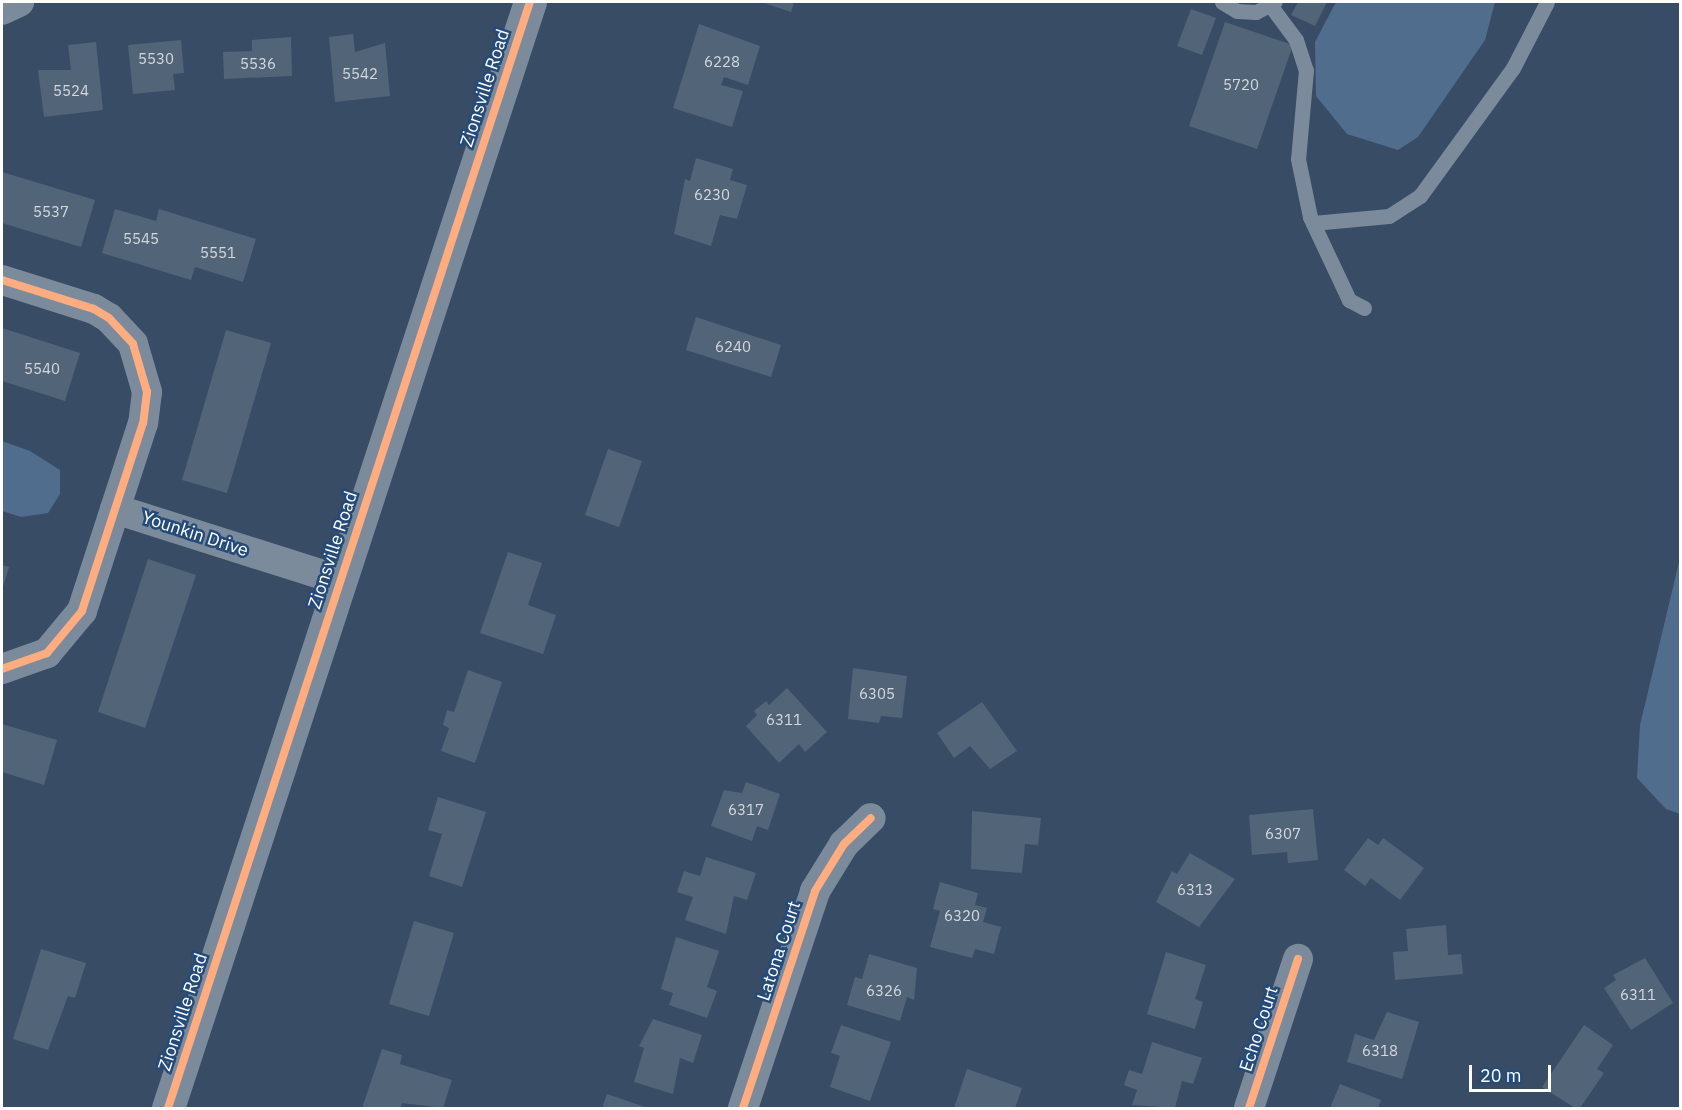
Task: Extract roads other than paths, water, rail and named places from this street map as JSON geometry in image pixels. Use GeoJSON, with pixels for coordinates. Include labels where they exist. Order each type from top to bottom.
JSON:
{"type":"FeatureCollection","features":[{"type":"Feature","properties":{"kind":"street"},"geometry":{"type":"LineString","coordinates":[[2,10],[19,2]]}},
{"type":"Feature","properties":{"kind":"street","name":"Zionsville Road"},"geometry":{"type":"LineString","coordinates":[[168,1108],[525,3]]}},
{"type":"Feature","properties":{"kind":"street"},"geometry":{"type":"LineString","coordinates":[[2,280],[94,309],[118,326],[133,344],[146,376],[146,409],[115,509],[74,626],[47,654],[2,669]]}},
{"type":"Feature","properties":{"kind":"street","name":"Younkin Drive"},"geometry":{"type":"LineString","coordinates":[[115,509],[339,580]]}},
{"type":"Feature","properties":{"kind":"street","name":"Latona Court"},"geometry":{"type":"LineString","coordinates":[[743,1108],[815,891],[844,844],[871,818]]}},
{"type":"Feature","properties":{"kind":"street","name":"Echo Court"},"geometry":{"type":"LineString","coordinates":[[1249,1108],[1298,959]]}},
{"type":"Feature","properties":{"kind":"lane"},"geometry":{"type":"LineString","coordinates":[[1222,2],[1237,11],[1256,12],[1273,3],[1296,40],[1304,63],[1298,159],[1313,224],[1349,300],[1364,308]]}},
{"type":"Feature","properties":{"kind":"lane"},"geometry":{"type":"LineString","coordinates":[[1313,224],[1389,216],[1420,196],[1513,68],[1547,2]]}},
{"type":"Feature","properties":{"kind":"water"},"geometry":{"type":"Polygon","coordinates":[[[1336,2],[1495,2],[1485,40],[1418,137],[1398,150],[1347,134],[1316,96],[1315,42],[1336,2]]]}},
{"type":"Feature","properties":{"kind":"water"},"geometry":{"type":"Polygon","coordinates":[[[2,441],[30,451],[60,470],[60,494],[48,513],[21,517],[2,511],[2,441]]]}},
{"type":"Feature","properties":{"kind":"water"},"geometry":{"type":"Polygon","coordinates":[[[1680,558],[1680,814],[1666,809],[1637,778],[1640,725],[1680,558]]]}}]}
